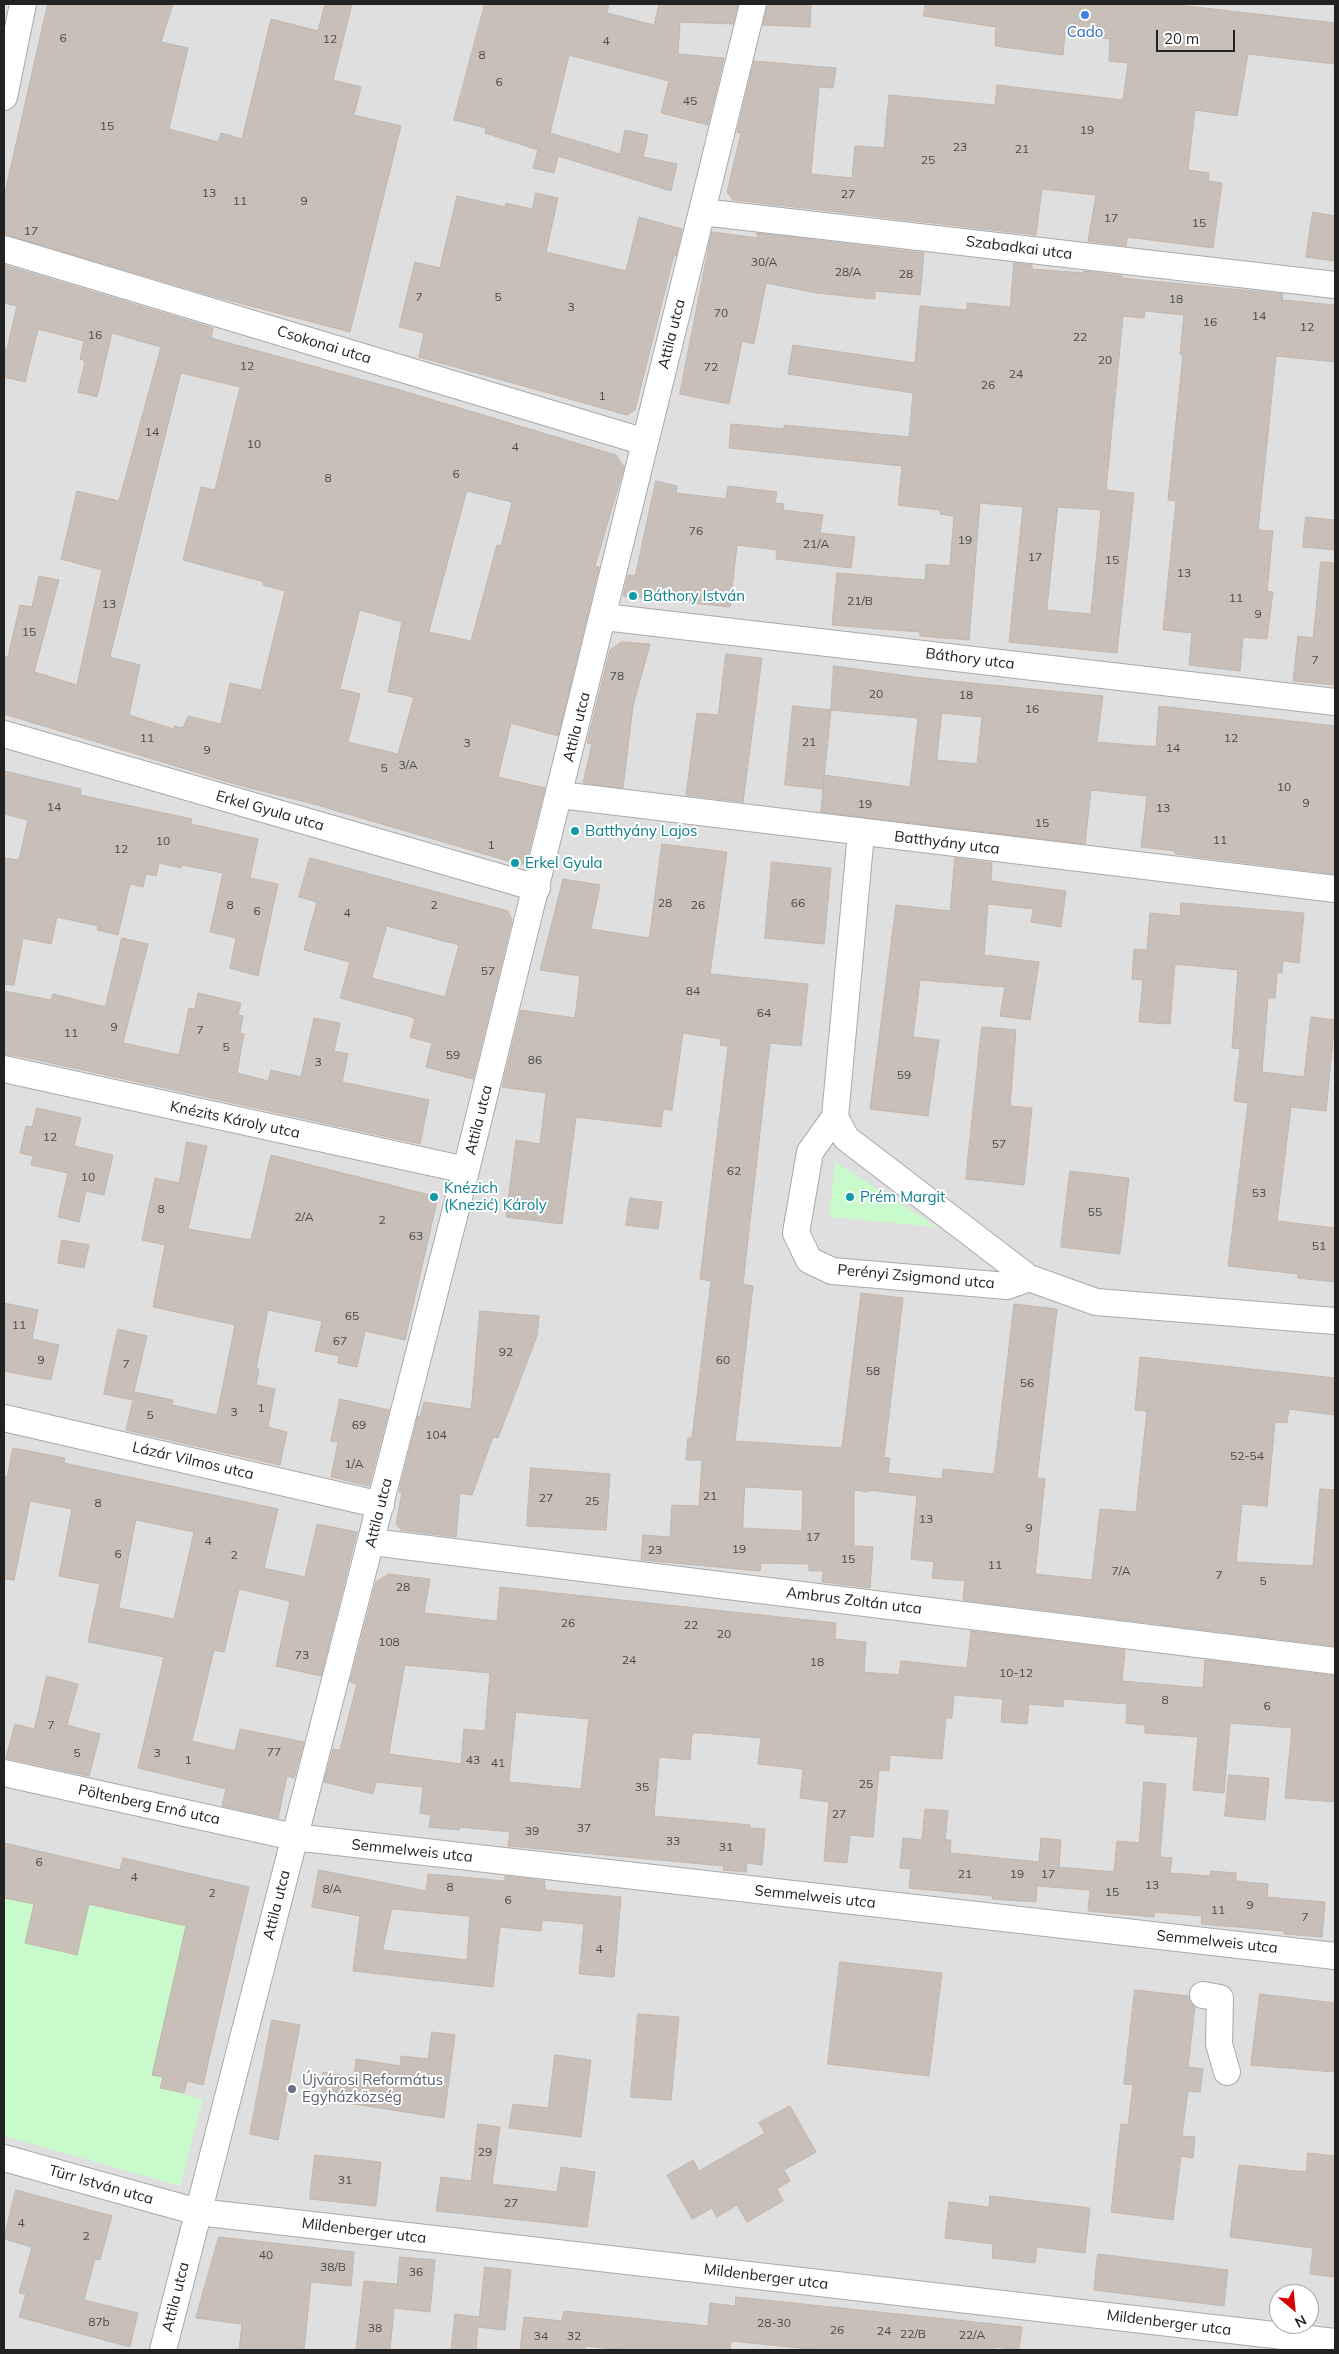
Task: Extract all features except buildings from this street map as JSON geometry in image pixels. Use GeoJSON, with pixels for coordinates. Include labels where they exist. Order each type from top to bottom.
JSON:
{"type":"FeatureCollection","features":[{"type":"Feature","properties":{"kind":"street"},"geometry":{"type":"LineString","coordinates":[[4,97],[24,4]]}},
{"type":"Feature","properties":{"kind":"street","name":"Attila utca"},"geometry":{"type":"LineString","coordinates":[[163,2350],[294,1838],[382,1505],[604,617],[753,4]]}},
{"type":"Feature","properties":{"kind":"street","name":"Szabadkai utca"},"geometry":{"type":"LineString","coordinates":[[702,212],[1335,285]]}},
{"type":"Feature","properties":{"kind":"street","name":"Csokonai utca"},"geometry":{"type":"LineString","coordinates":[[4,248],[645,442]]}},
{"type":"Feature","properties":{"kind":"street","name":"Báthory utca"},"geometry":{"type":"LineString","coordinates":[[604,617],[1335,702]]}},
{"type":"Feature","properties":{"kind":"street","name":"Erkel Gyula utca"},"geometry":{"type":"LineString","coordinates":[[4,734],[537,888]]}},
{"type":"Feature","properties":{"kind":"street","name":"Batthyány utca"},"geometry":{"type":"LineString","coordinates":[[560,795],[1335,889]]}},
{"type":"Feature","properties":{"kind":"street"},"geometry":{"type":"LineString","coordinates":[[835,1117],[861,833]]}},
{"type":"Feature","properties":{"kind":"street","name":"Knézits Károly utca"},"geometry":{"type":"LineString","coordinates":[[4,1069],[466,1170]]}},
{"type":"Feature","properties":{"kind":"street","name":"Perényi Zsigmond utca"},"geometry":{"type":"LineString","coordinates":[[1029,1278],[1007,1286],[832,1271],[809,1260],[796,1233],[810,1152],[835,1117],[846,1138],[1029,1278],[1096,1302],[1335,1321]]}},
{"type":"Feature","properties":{"kind":"street","name":"Lázár Vilmos utca"},"geometry":{"type":"LineString","coordinates":[[4,1418],[382,1505]]}},
{"type":"Feature","properties":{"kind":"street","name":"Ambrus Zoltán utca"},"geometry":{"type":"LineString","coordinates":[[372,1542],[1335,1660]]}},
{"type":"Feature","properties":{"kind":"street","name":"Pöltenberg Ernő utca"},"geometry":{"type":"LineString","coordinates":[[4,1773],[294,1838]]}},
{"type":"Feature","properties":{"kind":"street","name":"Semmelweis utca"},"geometry":{"type":"LineString","coordinates":[[294,1838],[1335,1956]]}},
{"type":"Feature","properties":{"kind":"street"},"geometry":{"type":"LineString","coordinates":[[1203,1995],[1220,1998],[1219,2044],[1227,2072]]}},
{"type":"Feature","properties":{"kind":"street","name":"Türr István utca"},"geometry":{"type":"LineString","coordinates":[[4,2158],[198,2212]]}},
{"type":"Feature","properties":{"kind":"street","name":"Mildenberger utca"},"geometry":{"type":"LineString","coordinates":[[198,2212],[1335,2342]]}},
{"type":"Feature","properties":{"kind":"shaded area"},"geometry":{"type":"Polygon","coordinates":[[[4,4],[1335,4],[1335,2350],[4,2350],[4,4]]]}},
{"type":"Feature","properties":{"kind":"green space"},"geometry":{"type":"Polygon","coordinates":[[[835,1162],[937,1227],[829,1217],[835,1162]]]}},
{"type":"Feature","properties":{"kind":"green space"},"geometry":{"type":"Polygon","coordinates":[[[4,1898],[34,1904],[25,1943],[77,1955],[88,1905],[186,1926],[152,2075],[163,2077],[161,2087],[203,2100],[180,2186],[4,2136],[4,1898]]]}},
{"type":"Feature","properties":{"kind":"place","name":"Cado"},"geometry":{"type":"Point","coordinates":[1085,15]}},
{"type":"Feature","properties":{"kind":"place","name":"Báthory István"},"geometry":{"type":"Point","coordinates":[633,596]}},
{"type":"Feature","properties":{"kind":"place","name":"Batthyány Lajos"},"geometry":{"type":"Point","coordinates":[575,831]}},
{"type":"Feature","properties":{"kind":"place","name":"Erkel Gyula"},"geometry":{"type":"Point","coordinates":[515,863]}},
{"type":"Feature","properties":{"kind":"place","name":"Knézich (Knezić) Károly"},"geometry":{"type":"Point","coordinates":[434,1197]}},
{"type":"Feature","properties":{"kind":"place","name":"Prém Margit"},"geometry":{"type":"Point","coordinates":[850,1197]}},
{"type":"Feature","properties":{"kind":"place","name":"Újvárosi Református Egyházközség"},"geometry":{"type":"Point","coordinates":[292,2089]}}]}
